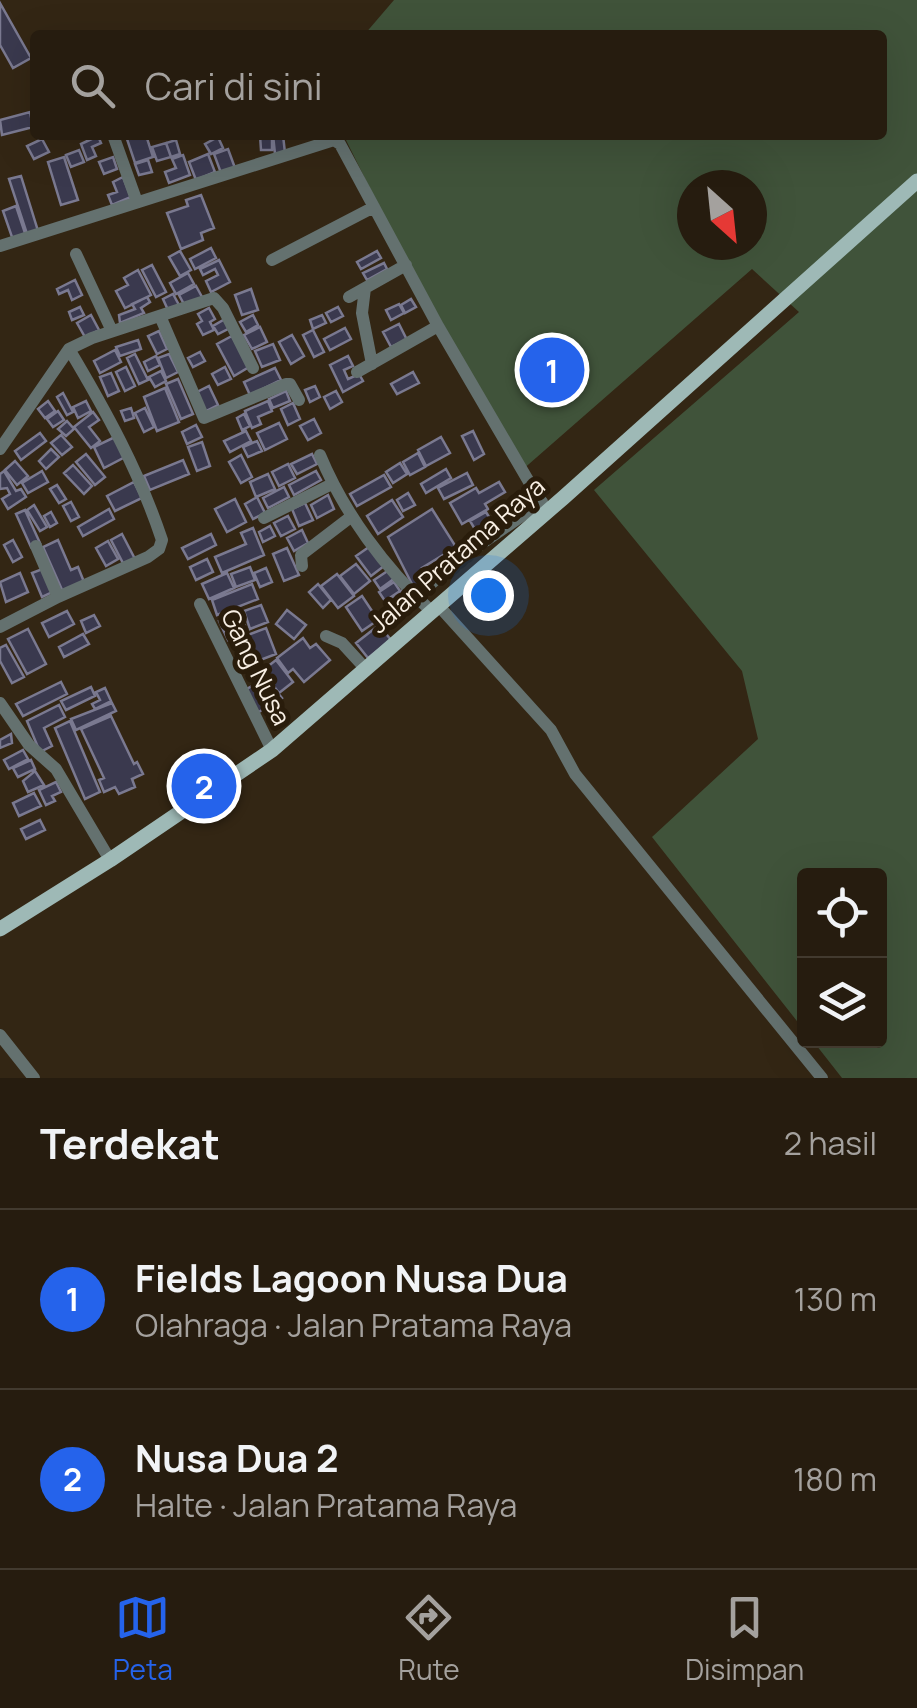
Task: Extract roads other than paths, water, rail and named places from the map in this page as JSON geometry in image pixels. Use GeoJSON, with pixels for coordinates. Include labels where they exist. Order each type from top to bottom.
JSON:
{"type":"FeatureCollection","features":[{"type":"Feature","properties":{"kind":"main road","name":"Jalan Pratama Raya"},"geometry":{"type":"LineString","coordinates":[[0,929],[272,750],[917,181]]}},
{"type":"Feature","properties":{"kind":"street"},"geometry":{"type":"LineString","coordinates":[[115,140],[137,202]]}},
{"type":"Feature","properties":{"kind":"street"},"geometry":{"type":"LineString","coordinates":[[0,246],[334,140],[340,144],[438,326],[544,507],[458,560],[416,597]]}},
{"type":"Feature","properties":{"kind":"street"},"geometry":{"type":"LineString","coordinates":[[272,260],[374,207]]}},
{"type":"Feature","properties":{"kind":"street"},"geometry":{"type":"LineString","coordinates":[[76,254],[112,331]]}},
{"type":"Feature","properties":{"kind":"street"},"geometry":{"type":"LineString","coordinates":[[349,297],[406,265]]}},
{"type":"Feature","properties":{"kind":"street"},"geometry":{"type":"LineString","coordinates":[[364,288],[362,313],[372,364]]}},
{"type":"Feature","properties":{"kind":"street"},"geometry":{"type":"LineString","coordinates":[[0,449],[69,349],[112,331],[218,299],[253,368]]}},
{"type":"Feature","properties":{"kind":"street"},"geometry":{"type":"LineString","coordinates":[[160,316],[204,418],[286,384],[290,384],[299,400]]}},
{"type":"Feature","properties":{"kind":"street"},"geometry":{"type":"LineString","coordinates":[[357,372],[438,326]]}},
{"type":"Feature","properties":{"kind":"street"},"geometry":{"type":"LineString","coordinates":[[2,620],[148,557],[159,549],[162,540],[134,465],[69,349]]}},
{"type":"Feature","properties":{"kind":"street"},"geometry":{"type":"LineString","coordinates":[[320,455],[352,516],[416,597],[435,608],[551,730],[574,774],[822,1078]]}},
{"type":"Feature","properties":{"kind":"street"},"geometry":{"type":"LineString","coordinates":[[264,518],[332,484]]}},
{"type":"Feature","properties":{"kind":"street"},"geometry":{"type":"LineString","coordinates":[[302,566],[301,555],[352,516]]}},
{"type":"Feature","properties":{"kind":"street"},"geometry":{"type":"LineString","coordinates":[[36,546],[58,597]]}},
{"type":"Feature","properties":{"kind":"street","name":"Gang Nusa"},"geometry":{"type":"LineString","coordinates":[[200,604],[272,750]]}},
{"type":"Feature","properties":{"kind":"street"},"geometry":{"type":"LineString","coordinates":[[326,636],[342,643],[364,667]]}},
{"type":"Feature","properties":{"kind":"street"},"geometry":{"type":"LineString","coordinates":[[0,704],[29,745],[56,769],[110,860]]}},
{"type":"Feature","properties":{"kind":"street"},"geometry":{"type":"LineString","coordinates":[[0,1036],[34,1078]]}},
{"type":"Feature","properties":{"kind":"place","name":"Fields Lagoon Nusa Dua"},"geometry":{"type":"Point","coordinates":[552,370]}},
{"type":"Feature","properties":{"kind":"place","name":"Nusa Dua 2"},"geometry":{"type":"Point","coordinates":[204,786]}}]}
